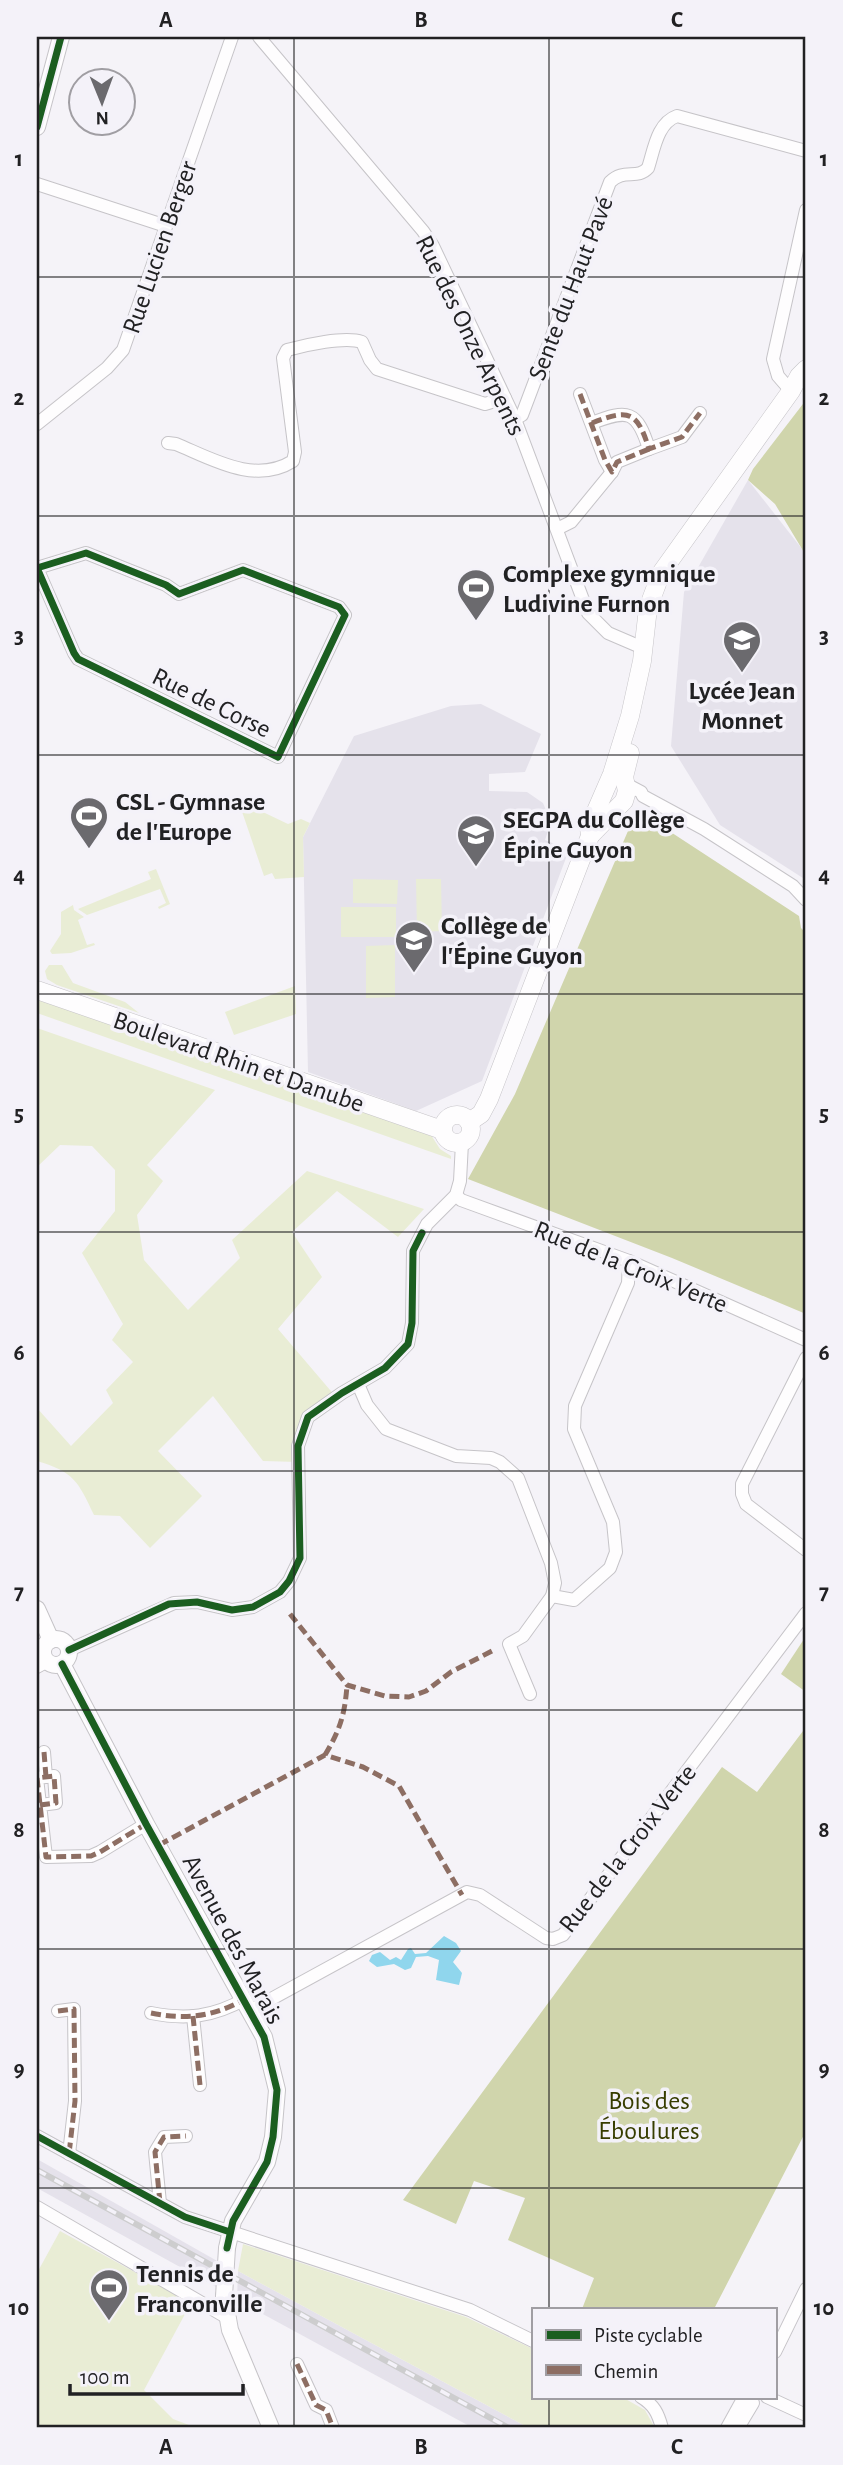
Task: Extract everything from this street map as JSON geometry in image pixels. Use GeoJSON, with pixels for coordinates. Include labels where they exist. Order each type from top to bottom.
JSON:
{"type":"FeatureCollection","features":[{"type":"Feature","properties":{"kind":"main road"},"geometry":{"type":"LineString","coordinates":[[469,1122],[481,1114],[489,1099],[590,836],[589,827],[615,795],[643,655],[648,608],[661,573],[799,387],[799,376],[806,369]]}},
{"type":"Feature","properties":{"kind":"main road","name":"Boulevard Rhin et Danube"},"geometry":{"type":"LineString","coordinates":[[37,990],[442,1130]]}},
{"type":"Feature","properties":{"kind":"main road"},"geometry":{"type":"LineString","coordinates":[[460,1115],[469,1122],[470,1136],[462,1143],[451,1143],[443,1135],[445,1120],[450,1116],[460,1115]]}},
{"type":"Feature","properties":{"kind":"street"},"geometry":{"type":"LineString","coordinates":[[37,127],[61,37]]}},
{"type":"Feature","properties":{"kind":"street","name":"Rue Lucien Berger"},"geometry":{"type":"LineString","coordinates":[[37,424],[107,368],[124,350],[232,37]]}},
{"type":"Feature","properties":{"kind":"street","name":"Rue des Onze Arpents"},"geometry":{"type":"LineString","coordinates":[[259,37],[433,246],[515,419],[589,613],[608,633],[643,655]]}},
{"type":"Feature","properties":{"kind":"street","name":"Sente du Haut Pavé"},"geometry":{"type":"LineString","coordinates":[[515,419],[522,415],[610,182],[623,173],[644,173],[662,126],[669,119],[677,116],[806,151]]}},
{"type":"Feature","properties":{"kind":"street"},"geometry":{"type":"LineString","coordinates":[[37,184],[166,226]]}},
{"type":"Feature","properties":{"kind":"street"},"geometry":{"type":"LineString","coordinates":[[799,387],[778,376],[773,359],[806,210]]}},
{"type":"Feature","properties":{"kind":"street"},"geometry":{"type":"LineString","coordinates":[[168,443],[246,471],[279,468],[293,461],[295,452],[283,358],[287,350],[326,343],[356,340],[362,342],[377,369],[485,404],[505,398]]}},
{"type":"Feature","properties":{"kind":"street"},"geometry":{"type":"LineString","coordinates":[[580,394],[612,472]]}},
{"type":"Feature","properties":{"kind":"street"},"geometry":{"type":"LineString","coordinates":[[557,529],[571,522],[612,472],[617,462],[682,437],[700,413]]}},
{"type":"Feature","properties":{"kind":"street"},"geometry":{"type":"LineString","coordinates":[[592,423],[617,414],[634,418],[642,426],[649,449]]}},
{"type":"Feature","properties":{"kind":"street","name":"Rue de Corse"},"geometry":{"type":"LineString","coordinates":[[86,553],[166,585],[179,594],[243,570],[339,607],[345,615],[278,757],[78,659],[37,568],[86,553]]}},
{"type":"Feature","properties":{"kind":"street"},"geometry":{"type":"LineString","coordinates":[[615,795],[641,792],[643,796],[704,829],[793,886],[806,900]]}},
{"type":"Feature","properties":{"kind":"street"},"geometry":{"type":"LineString","coordinates":[[37,1609],[51,1640],[43,1650],[54,1661],[169,1604],[197,1602],[232,1610],[253,1607],[280,1592],[289,1581],[300,1558],[298,1446],[308,1417],[385,1368],[408,1343],[412,1323],[413,1251],[427,1224],[456,1195],[460,1181],[462,1143]]}},
{"type":"Feature","properties":{"kind":"street","name":"Rue de la Croix Verte"},"geometry":{"type":"LineString","coordinates":[[456,1195],[461,1200],[629,1261],[806,1340]]}},
{"type":"Feature","properties":{"kind":"street"},"geometry":{"type":"LineString","coordinates":[[552,1595],[573,1600],[610,1568],[616,1552],[613,1522],[574,1429],[576,1406],[628,1283],[629,1261]]}},
{"type":"Feature","properties":{"kind":"street"},"geometry":{"type":"LineString","coordinates":[[806,1358],[742,1485],[742,1494],[746,1504],[806,1550]]}},
{"type":"Feature","properties":{"kind":"street"},"geometry":{"type":"LineString","coordinates":[[358,1384],[367,1405],[386,1429],[456,1456],[491,1458],[512,1470],[519,1480],[551,1563],[555,1583],[552,1595],[523,1636],[509,1644],[530,1694]]}},
{"type":"Feature","properties":{"kind":"street","name":"Rue de la Croix Verte"},"geometry":{"type":"LineString","coordinates":[[248,2004],[467,1892],[480,1895],[539,1935],[553,1939],[563,1935],[806,1613]]}},
{"type":"Feature","properties":{"kind":"street","name":"Avenue des Marais"},"geometry":{"type":"LineString","coordinates":[[54,1661],[248,2004],[264,2037],[273,2067],[276,2115],[267,2162],[233,2221],[228,2240],[224,2296],[226,2317],[271,2428]]}},
{"type":"Feature","properties":{"kind":"street"},"geometry":{"type":"LineString","coordinates":[[44,1752],[46,1777],[54,1776],[56,1804],[40,1805],[41,1858],[91,1856],[146,1824]]}},
{"type":"Feature","properties":{"kind":"street"},"geometry":{"type":"LineString","coordinates":[[151,2013],[172,2017],[209,2015],[248,2004]]}},
{"type":"Feature","properties":{"kind":"street"},"geometry":{"type":"LineString","coordinates":[[58,2011],[74,2009],[75,2101],[69,2154]]}},
{"type":"Feature","properties":{"kind":"street"},"geometry":{"type":"LineString","coordinates":[[193,2016],[200,2085]]}},
{"type":"Feature","properties":{"kind":"street"},"geometry":{"type":"LineString","coordinates":[[37,2136],[228,2240],[367,2275],[470,2310],[532,2341]]}},
{"type":"Feature","properties":{"kind":"street"},"geometry":{"type":"LineString","coordinates":[[160,2203],[155,2152],[164,2137],[186,2136]]}},
{"type":"Feature","properties":{"kind":"street"},"geometry":{"type":"LineString","coordinates":[[37,2207],[226,2317]]}},
{"type":"Feature","properties":{"kind":"street"},"geometry":{"type":"LineString","coordinates":[[776,2350],[806,2289]]}},
{"type":"Feature","properties":{"kind":"street"},"geometry":{"type":"LineString","coordinates":[[297,2364],[316,2405],[326,2410],[333,2428]]}},
{"type":"Feature","properties":{"kind":"street"},"geometry":{"type":"LineString","coordinates":[[643,2398],[652,2404],[658,2413],[662,2428]]}},
{"type":"Feature","properties":{"kind":"street"},"geometry":{"type":"LineString","coordinates":[[753,2399],[806,2414]]}},
{"type":"Feature","properties":{"kind":"street"},"geometry":{"type":"LineString","coordinates":[[727,2428],[753,2399]]}},
{"type":"Feature","properties":{"kind":"street"},"geometry":{"type":"LineString","coordinates":[[738,2428],[753,2399]]}},
{"type":"Feature","properties":{"kind":"shaded area","name":"Lycée Jean Monnet"},"geometry":{"type":"Polygon","coordinates":[[[748,480],[806,554],[806,880],[720,825],[671,746],[684,592],[748,480]]]}},
{"type":"Feature","properties":{"kind":"shaded area","name":"Collège de l'Épine Guyon"},"geometry":{"type":"Polygon","coordinates":[[[481,704],[541,734],[525,772],[489,774],[489,791],[527,792],[543,803],[551,822],[545,840],[569,850],[482,1081],[416,1111],[308,1072],[303,837],[354,736],[451,706],[481,704]]]}},
{"type":"Feature","properties":{"kind":"shaded area"},"geometry":{"type":"Polygon","coordinates":[[[37,2159],[219,2262],[218,2288],[37,2188],[37,2159]]]}},
{"type":"Feature","properties":{"kind":"shaded area"},"geometry":{"type":"Polygon","coordinates":[[[238,2271],[529,2428],[473,2428],[237,2300],[238,2271]]]}},
{"type":"Feature","properties":{"kind":"green space"},"geometry":{"type":"Polygon","coordinates":[[[806,400],[805,554],[775,504],[748,480],[753,469],[806,400]]]}},
{"type":"Feature","properties":{"kind":"green space"},"geometry":{"type":"Polygon","coordinates":[[[238,800],[288,824],[301,819],[310,823],[303,837],[304,877],[275,879],[272,873],[264,876],[238,800]]]}},
{"type":"Feature","properties":{"kind":"green space"},"geometry":{"type":"Polygon","coordinates":[[[637,810],[799,916],[801,928],[806,933],[806,1314],[672,1258],[468,1179],[515,1094],[637,810]]]}},
{"type":"Feature","properties":{"kind":"green space"},"geometry":{"type":"Polygon","coordinates":[[[156,869],[170,904],[159,909],[158,907],[166,903],[160,889],[87,915],[78,909],[151,879],[148,872],[156,869]]]}},
{"type":"Feature","properties":{"kind":"green space"},"geometry":{"type":"Polygon","coordinates":[[[353,879],[398,880],[397,904],[353,903],[353,879]]]}},
{"type":"Feature","properties":{"kind":"green space"},"geometry":{"type":"Polygon","coordinates":[[[416,879],[441,879],[442,931],[417,932],[416,879]]]}},
{"type":"Feature","properties":{"kind":"green space"},"geometry":{"type":"Polygon","coordinates":[[[73,905],[74,910],[84,917],[78,920],[87,945],[95,945],[71,953],[52,954],[50,951],[61,934],[61,912],[73,905]]]}},
{"type":"Feature","properties":{"kind":"green space"},"geometry":{"type":"Polygon","coordinates":[[[341,907],[396,907],[396,937],[341,937],[341,907]]]}},
{"type":"Feature","properties":{"kind":"green space"},"geometry":{"type":"Polygon","coordinates":[[[395,945],[395,997],[366,998],[366,946],[395,945]]]}},
{"type":"Feature","properties":{"kind":"green space"},"geometry":{"type":"Polygon","coordinates":[[[49,965],[62,965],[73,983],[125,1002],[139,1013],[57,985],[47,979],[45,971],[49,965]]]}},
{"type":"Feature","properties":{"kind":"green space"},"geometry":{"type":"Polygon","coordinates":[[[295,986],[296,1014],[234,1035],[225,1012],[295,986]]]}},
{"type":"Feature","properties":{"kind":"green space"},"geometry":{"type":"Polygon","coordinates":[[[37,997],[431,1135],[451,1159],[37,1013],[37,997]]]}},
{"type":"Feature","properties":{"kind":"green space"},"geometry":{"type":"Polygon","coordinates":[[[37,1028],[215,1090],[147,1165],[163,1181],[137,1215],[144,1260],[188,1310],[240,1258],[232,1240],[307,1171],[424,1209],[398,1237],[337,1191],[292,1232],[322,1277],[278,1329],[336,1397],[308,1417],[298,1462],[263,1461],[213,1396],[158,1451],[202,1496],[150,1548],[120,1516],[94,1515],[73,1479],[59,1469],[37,1461],[37,1408],[71,1446],[113,1403],[106,1390],[133,1362],[112,1340],[123,1324],[82,1253],[115,1211],[115,1170],[92,1146],[60,1145],[37,1167],[37,1028]]]}},
{"type":"Feature","properties":{"kind":"green space"},"geometry":{"type":"Polygon","coordinates":[[[806,1636],[806,1692],[781,1674],[806,1636]]]}},
{"type":"Feature","properties":{"kind":"green space","name":"Bois des Éboulures"},"geometry":{"type":"Polygon","coordinates":[[[806,1727],[806,2131],[715,2308],[582,2308],[594,2278],[508,2240],[525,2198],[474,2181],[456,2224],[403,2200],[722,1767],[757,1792],[806,1727]]]}},
{"type":"Feature","properties":{"kind":"green space","name":"Tennis de Franconville"},"geometry":{"type":"Polygon","coordinates":[[[60,2231],[191,2303],[144,2390],[173,2419],[197,2428],[37,2428],[37,2273],[60,2231]]]}},
{"type":"Feature","properties":{"kind":"green space"},"geometry":{"type":"Polygon","coordinates":[[[243,2244],[466,2317],[532,2349],[532,2398],[624,2398],[645,2410],[655,2428],[529,2428],[238,2271],[243,2244]]]}},
{"type":"Feature","properties":{"kind":"water"},"geometry":{"type":"Polygon","coordinates":[[[444,1936],[456,1943],[461,1951],[453,1962],[462,1973],[459,1985],[436,1980],[439,1960],[428,1956],[416,1957],[411,1968],[405,1970],[394,1964],[377,1967],[369,1961],[372,1955],[380,1952],[390,1960],[396,1957],[401,1960],[411,1948],[415,1954],[426,1953],[444,1936]]]}},
{"type":"Feature","properties":{"kind":"railway"},"geometry":{"type":"LineString","coordinates":[[37,2170],[509,2428]]}},
{"type":"Feature","properties":{"kind":"marked path"},"geometry":{"type":"LineString","coordinates":[[580,394],[612,472],[617,462],[649,449]]}},
{"type":"Feature","properties":{"kind":"marked path"},"geometry":{"type":"LineString","coordinates":[[592,423],[614,416],[629,416],[640,427],[649,449],[682,437],[700,413]]}},
{"type":"Feature","properties":{"kind":"marked path"},"geometry":{"type":"LineString","coordinates":[[290,1614],[347,1685],[385,1696],[409,1697],[426,1691],[451,1672],[494,1650]]}},
{"type":"Feature","properties":{"kind":"marked path"},"geometry":{"type":"LineString","coordinates":[[325,1755],[341,1722],[347,1685]]}},
{"type":"Feature","properties":{"kind":"marked path"},"geometry":{"type":"LineString","coordinates":[[44,1752],[46,1777]]}},
{"type":"Feature","properties":{"kind":"marked path"},"geometry":{"type":"LineString","coordinates":[[159,1845],[325,1755],[363,1767],[399,1786],[462,1895]]}},
{"type":"Feature","properties":{"kind":"marked path"},"geometry":{"type":"LineString","coordinates":[[40,1805],[56,1803],[54,1776],[37,1778],[46,1857],[91,1856],[146,1824]]}},
{"type":"Feature","properties":{"kind":"marked path"},"geometry":{"type":"LineString","coordinates":[[151,2013],[199,2015],[222,2010],[245,1999]]}},
{"type":"Feature","properties":{"kind":"marked path"},"geometry":{"type":"LineString","coordinates":[[58,2011],[74,2009],[75,2101],[69,2154]]}},
{"type":"Feature","properties":{"kind":"marked path"},"geometry":{"type":"LineString","coordinates":[[193,2016],[200,2085]]}},
{"type":"Feature","properties":{"kind":"marked path"},"geometry":{"type":"LineString","coordinates":[[160,2203],[155,2152],[164,2137],[186,2136]]}},
{"type":"Feature","properties":{"kind":"marked path"},"geometry":{"type":"LineString","coordinates":[[297,2364],[316,2405],[326,2410],[333,2428]]}},
{"type":"Feature","properties":{"kind":"cycle path"},"geometry":{"type":"LineString","coordinates":[[37,127],[61,37]]}},
{"type":"Feature","properties":{"kind":"cycle path"},"geometry":{"type":"LineString","coordinates":[[86,553],[166,585],[179,594],[243,570],[339,607],[345,615],[278,757],[78,659],[37,568],[86,553]]}},
{"type":"Feature","properties":{"kind":"cycle path"},"geometry":{"type":"LineString","coordinates":[[69,1650],[169,1604],[197,1602],[232,1610],[253,1607],[280,1592],[289,1581],[300,1558],[298,1446],[308,1417],[385,1368],[408,1344],[412,1323],[413,1251],[422,1233]]}},
{"type":"Feature","properties":{"kind":"cycle path"},"geometry":{"type":"LineString","coordinates":[[62,1664],[146,1824],[264,2037],[277,2090],[273,2137],[267,2162],[233,2221],[227,2248]]}},
{"type":"Feature","properties":{"kind":"cycle path"},"geometry":{"type":"LineString","coordinates":[[37,2136],[185,2217],[230,2232]]}},
{"type":"Feature","properties":{"kind":"place","name":"Complexe gymnique Ludivine Furnon"},"geometry":{"type":"Point","coordinates":[476,622]}},
{"type":"Feature","properties":{"kind":"place","name":"Lycée Jean Monnet"},"geometry":{"type":"Point","coordinates":[742,674]}},
{"type":"Feature","properties":{"kind":"place","name":"CSL - Gymnase de l'Europe"},"geometry":{"type":"Point","coordinates":[89,850]}},
{"type":"Feature","properties":{"kind":"place","name":"SEGPA du Collège Épine Guyon"},"geometry":{"type":"Point","coordinates":[476,868]}},
{"type":"Feature","properties":{"kind":"place","name":"Collège de l'Épine Guyon"},"geometry":{"type":"Point","coordinates":[414,974]}},
{"type":"Feature","properties":{"kind":"place","name":"Tennis de Franconville"},"geometry":{"type":"Point","coordinates":[109,2322]}}]}
